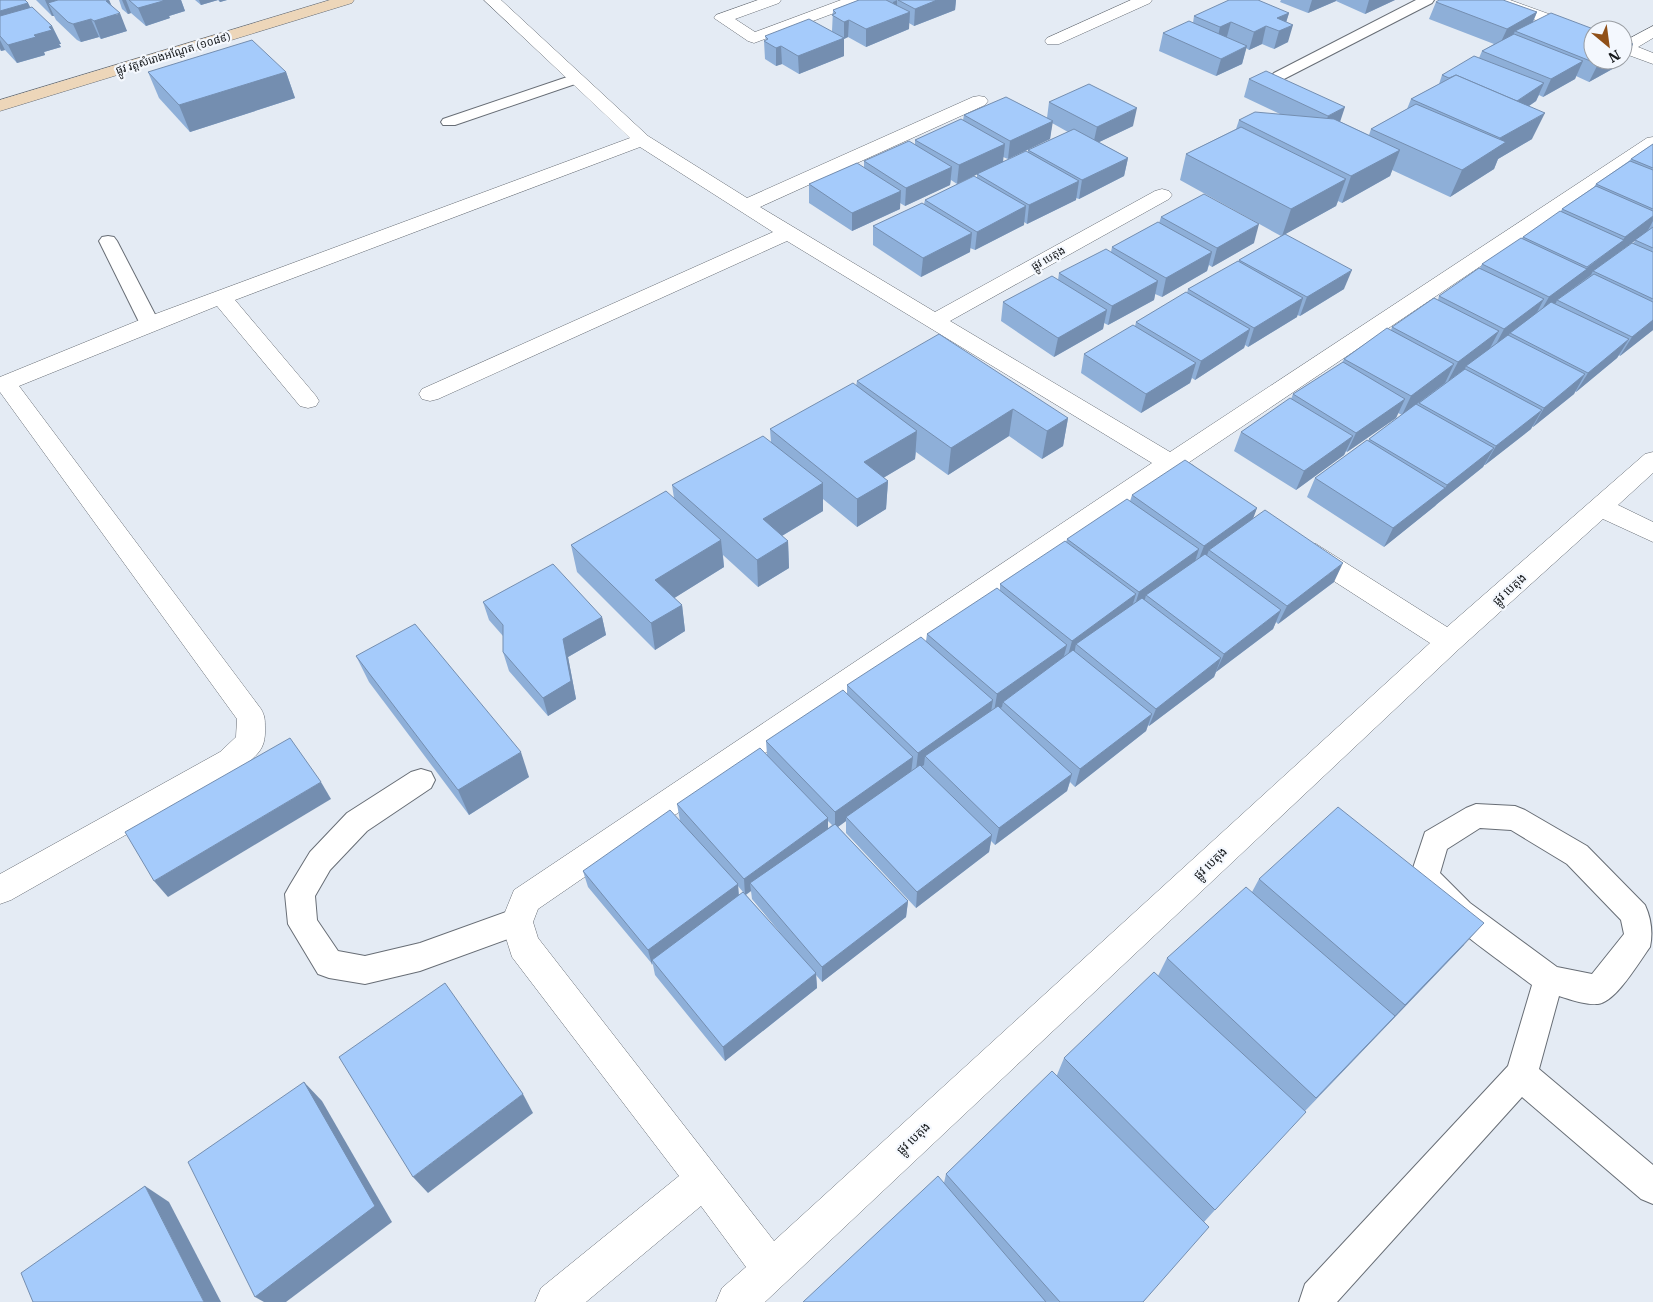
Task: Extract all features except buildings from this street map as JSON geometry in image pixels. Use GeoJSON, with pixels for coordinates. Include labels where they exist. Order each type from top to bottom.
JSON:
{"type":"FeatureCollection","features":[{"type":"Feature","properties":{"kind":"main road","name":"ផ្លូវ វត្តសំរោងអណ្ដែត (១០៨៩)"},"geometry":{"type":"LineString","coordinates":[[0,106],[346,0]]}},
{"type":"Feature","properties":{"kind":"street"},"geometry":{"type":"LineString","coordinates":[[492,0],[642,140],[788,234],[1203,484]]}},
{"type":"Feature","properties":{"kind":"street"},"geometry":{"type":"LineString","coordinates":[[773,0],[722,18],[754,38],[855,0]]}},
{"type":"Feature","properties":{"kind":"street"},"geometry":{"type":"LineString","coordinates":[[1053,41],[1144,0]]}},
{"type":"Feature","properties":{"kind":"street"},"geometry":{"type":"LineString","coordinates":[[1495,0],[1583,32]]}},
{"type":"Feature","properties":{"kind":"street"},"geometry":{"type":"LineString","coordinates":[[1633,43],[1653,31]]}},
{"type":"Feature","properties":{"kind":"street"},"geometry":{"type":"LineString","coordinates":[[1633,51],[1653,59]]}},
{"type":"Feature","properties":{"kind":"street"},"geometry":{"type":"LineString","coordinates":[[745,206],[979,101]]}},
{"type":"Feature","properties":{"kind":"street"},"geometry":{"type":"LineString","coordinates":[[0,890],[230,761],[251,742],[251,717],[2,384],[150,324],[642,140]]}},
{"type":"Feature","properties":{"kind":"street"},"geometry":{"type":"LineString","coordinates":[[771,1269],[524,946],[517,922],[525,900],[1170,463],[1653,142]]}},
{"type":"Feature","properties":{"kind":"street","name":"ផ្លូវ បេតុង"},"geometry":{"type":"LineString","coordinates":[[934,321],[1162,196]]}},
{"type":"Feature","properties":{"kind":"street"},"geometry":{"type":"LineString","coordinates":[[430,394],[788,234]]}},
{"type":"Feature","properties":{"kind":"street"},"geometry":{"type":"LineString","coordinates":[[221,297],[308,401]]}},
{"type":"Feature","properties":{"kind":"street","name":"ផ្លូវ បេតុង"},"geometry":{"type":"LineString","coordinates":[[736,1302],[1449,642],[1653,460]]}},
{"type":"Feature","properties":{"kind":"street"},"geometry":{"type":"LineString","coordinates":[[1600,507],[1653,533]]}},
{"type":"Feature","properties":{"kind":"street"},"geometry":{"type":"LineString","coordinates":[[1293,542],[1449,642]]}},
{"type":"Feature","properties":{"kind":"street"},"geometry":{"type":"LineString","coordinates":[[555,1302],[704,1179]]}},
{"type":"Feature","properties":{"kind":"lane"},"geometry":{"type":"LineString","coordinates":[[1279,76],[1428,0]]}},
{"type":"Feature","properties":{"kind":"lane"},"geometry":{"type":"LineString","coordinates":[[449,122],[576,79]]}},
{"type":"Feature","properties":{"kind":"lane"},"geometry":{"type":"LineString","coordinates":[[108,241],[150,324]]}},
{"type":"Feature","properties":{"kind":"lane"},"geometry":{"type":"LineString","coordinates":[[421,780],[357,822],[320,861],[300,894],[303,924],[329,964],[365,970],[420,956],[517,922]]}},
{"type":"Feature","properties":{"kind":"lane"},"geometry":{"type":"LineString","coordinates":[[1476,816],[1515,818],[1577,855],[1635,914],[1639,937],[1600,989],[1586,988],[1549,979],[1460,912],[1424,877],[1435,841],[1476,816]]}},
{"type":"Feature","properties":{"kind":"lane"},"geometry":{"type":"LineString","coordinates":[[1317,1302],[1318,1297],[1521,1075],[1549,979]]}},
{"type":"Feature","properties":{"kind":"lane"},"geometry":{"type":"LineString","coordinates":[[1521,1075],[1653,1187]]}}]}
